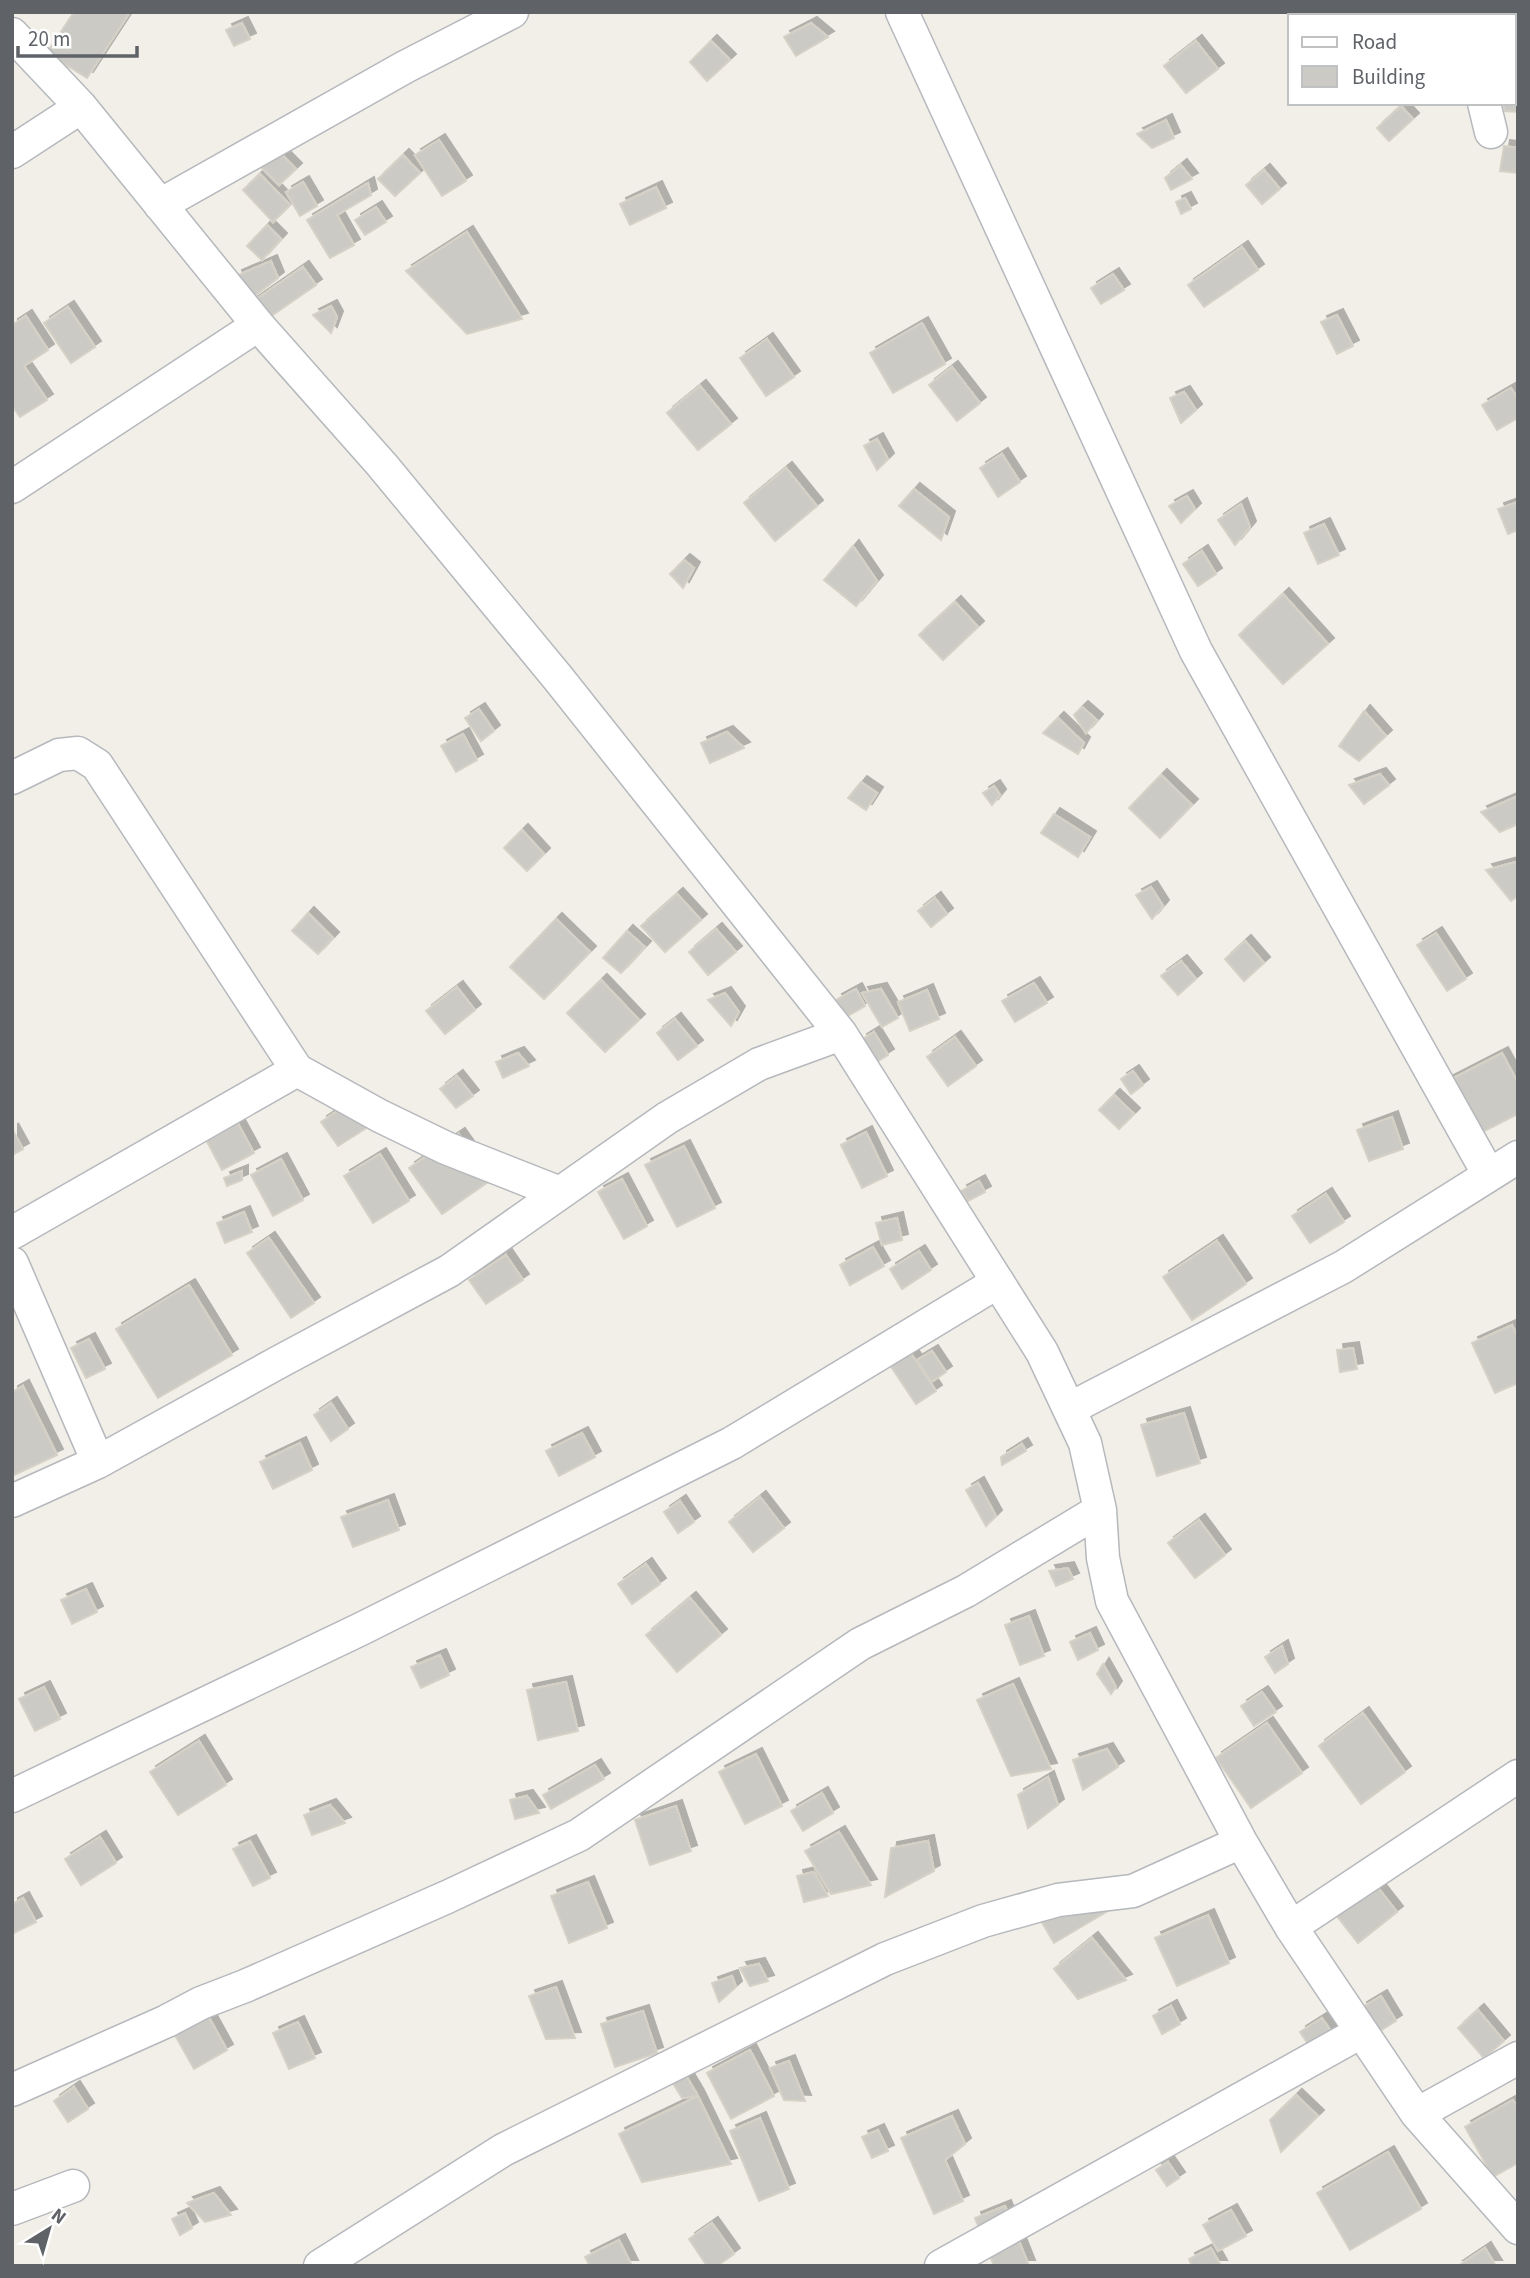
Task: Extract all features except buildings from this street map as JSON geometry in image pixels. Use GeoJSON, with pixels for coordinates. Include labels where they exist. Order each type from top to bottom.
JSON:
{"type":"FeatureCollection","features":[{"type":"Feature","properties":{"kind":"street"},"geometry":{"type":"LineString","coordinates":[[26,12],[12,32],[81,107],[258,325],[382,465],[558,678],[841,1034],[1042,1352],[1085,1443],[1100,1510],[1103,1558],[1112,1601],[1241,1842],[1291,1927],[1417,2114],[1518,2228]]}},
{"type":"Feature","properties":{"kind":"street"},"geometry":{"type":"LineString","coordinates":[[160,205],[405,67],[512,12]]}},
{"type":"Feature","properties":{"kind":"street"},"geometry":{"type":"LineString","coordinates":[[902,12],[1196,650],[1489,1175]]}},
{"type":"Feature","properties":{"kind":"street"},"geometry":{"type":"LineString","coordinates":[[12,152],[81,107]]}},
{"type":"Feature","properties":{"kind":"street"},"geometry":{"type":"LineString","coordinates":[[12,488],[258,325]]}},
{"type":"Feature","properties":{"kind":"street"},"geometry":{"type":"LineString","coordinates":[[12,778],[59,755],[78,753],[97,765],[297,1070],[380,1116],[446,1148],[560,1193]]}},
{"type":"Feature","properties":{"kind":"street"},"geometry":{"type":"LineString","coordinates":[[12,1501],[98,1462],[449,1271],[667,1118],[759,1064],[841,1034]]}},
{"type":"Feature","properties":{"kind":"street"},"geometry":{"type":"LineString","coordinates":[[12,1233],[297,1070]]}},
{"type":"Feature","properties":{"kind":"street"},"geometry":{"type":"LineString","coordinates":[[1069,1409],[1343,1267],[1518,1157]]}},
{"type":"Feature","properties":{"kind":"street"},"geometry":{"type":"LineString","coordinates":[[12,1263],[98,1462]]}},
{"type":"Feature","properties":{"kind":"street"},"geometry":{"type":"LineString","coordinates":[[12,1796],[361,1629],[732,1443],[998,1282]]}},
{"type":"Feature","properties":{"kind":"street"},"geometry":{"type":"LineString","coordinates":[[12,2090],[167,2021],[201,2003],[434,1903],[579,1835],[860,1644],[966,1591],[1100,1510]]}},
{"type":"Feature","properties":{"kind":"street"},"geometry":{"type":"LineString","coordinates":[[1291,1927],[1518,1776]]}},
{"type":"Feature","properties":{"kind":"street"},"geometry":{"type":"LineString","coordinates":[[320,2266],[503,2150],[885,1959],[983,1921],[1058,1900],[1133,1892],[1241,1842]]}},
{"type":"Feature","properties":{"kind":"street"},"geometry":{"type":"LineString","coordinates":[[940,2266],[1362,2032]]}},
{"type":"Feature","properties":{"kind":"street"},"geometry":{"type":"LineString","coordinates":[[1417,2114],[1518,2058]]}},
{"type":"Feature","properties":{"kind":"street"},"geometry":{"type":"LineString","coordinates":[[12,2209],[73,2186]]}}]}
